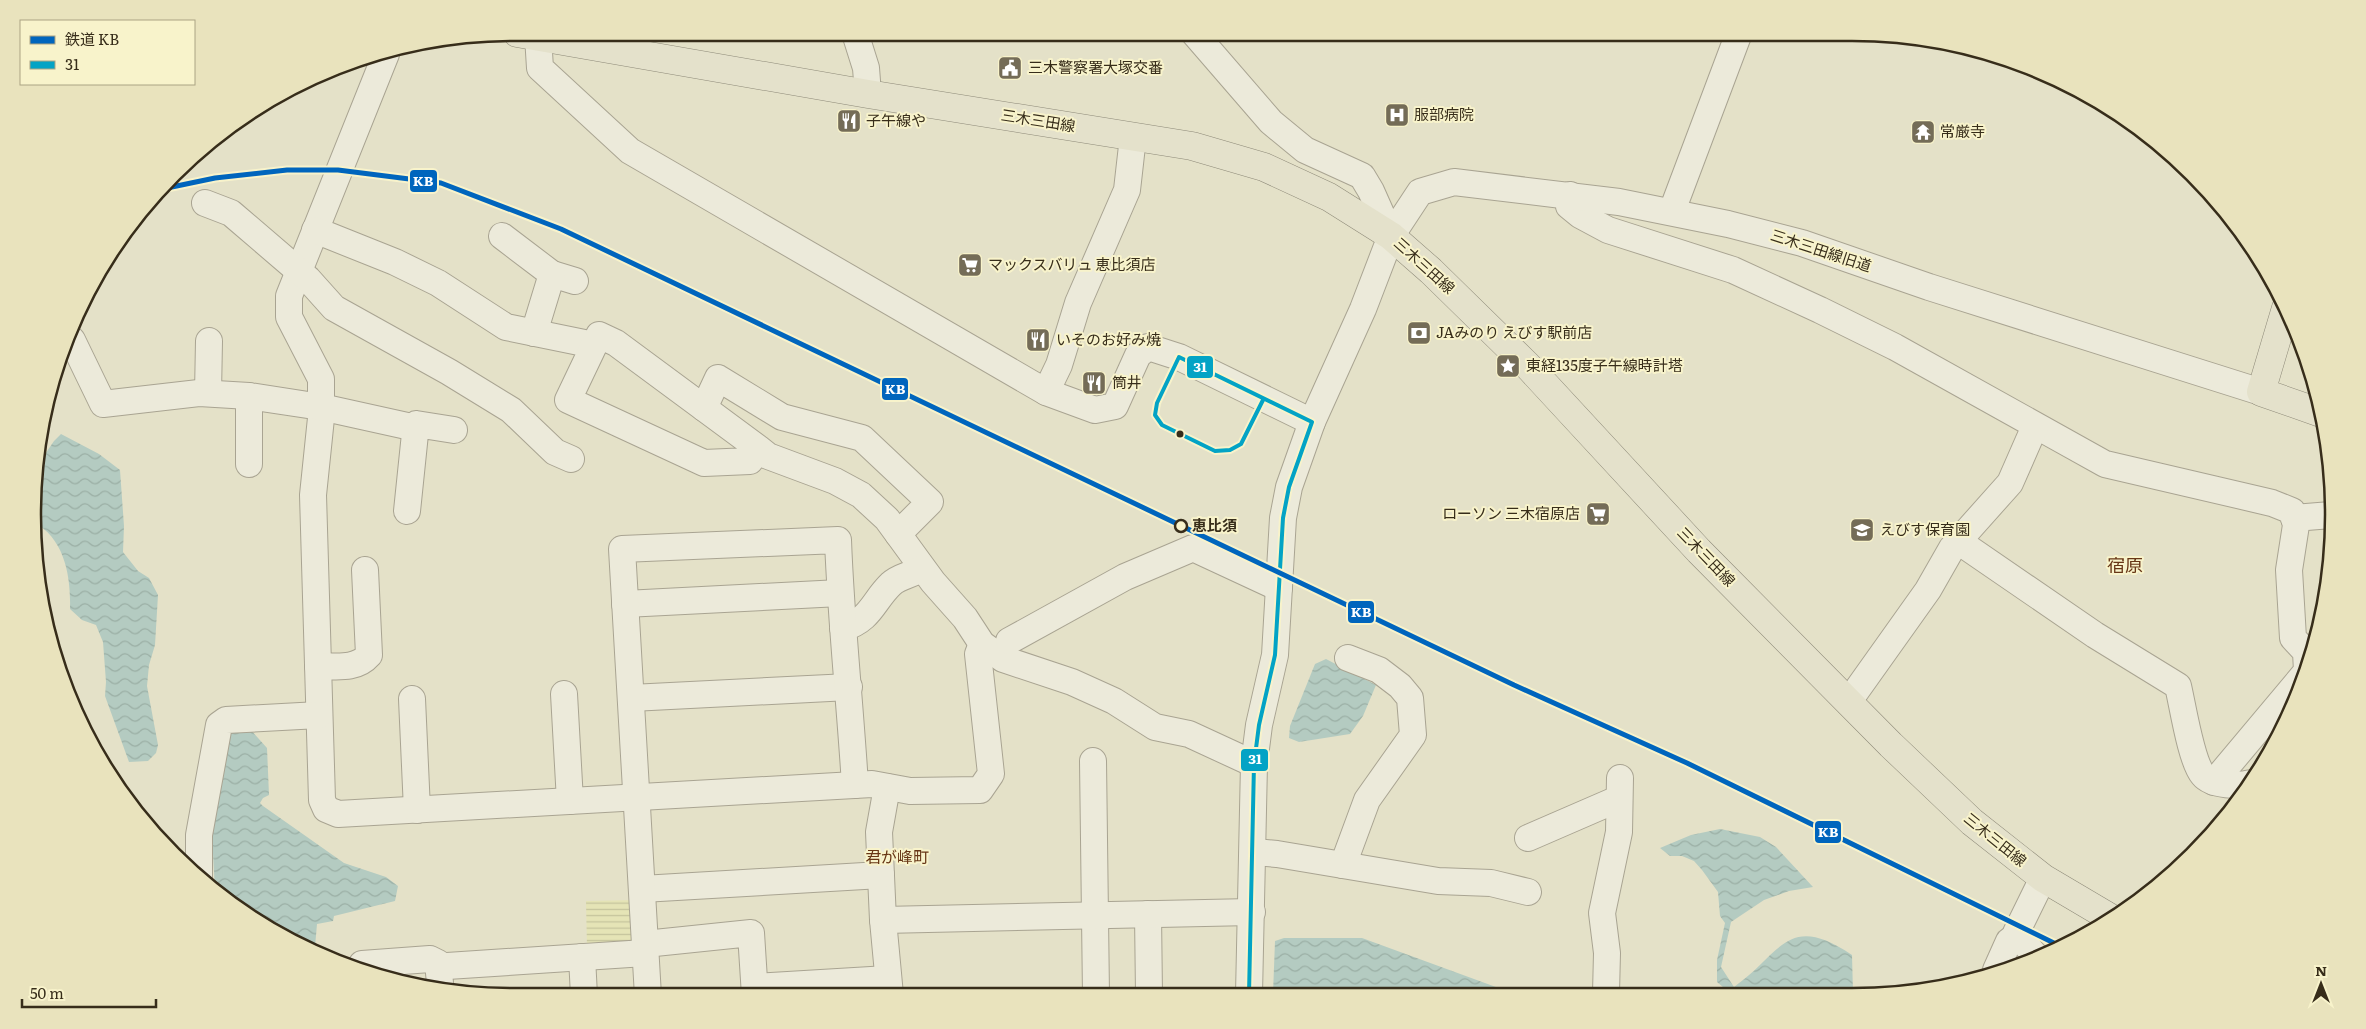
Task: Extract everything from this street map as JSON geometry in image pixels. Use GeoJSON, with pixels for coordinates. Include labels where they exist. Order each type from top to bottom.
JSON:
{"type":"FeatureCollection","features":[{"type":"Feature","properties":{"kind":"main road","name":"三木三田線"},"geometry":{"type":"LineString","coordinates":[[568,41],[868,94],[1192,146],[1264,167],[1329,197],[1391,236],[1431,271],[1527,365],[1699,551],[1891,746],[1972,822],[2043,878],[2103,915]]}},
{"type":"Feature","properties":{"kind":"main road"},"geometry":{"type":"LineString","coordinates":[[2283,319],[2261,392],[2313,410]]}},
{"type":"Feature","properties":{"kind":"street"},"geometry":{"type":"LineString","coordinates":[[530,41],[540,68],[630,151],[1046,392],[1095,410],[1116,406],[1138,355],[1148,347],[1179,357],[1312,422]]}},
{"type":"Feature","properties":{"kind":"street"},"geometry":{"type":"LineString","coordinates":[[858,41],[866,68],[868,94]]}},
{"type":"Feature","properties":{"kind":"street"},"geometry":{"type":"LineString","coordinates":[[1202,41],[1271,122],[1305,150],[1362,176],[1372,191],[1391,236]]}},
{"type":"Feature","properties":{"kind":"street"},"geometry":{"type":"LineString","coordinates":[[1672,212],[1737,41]]}},
{"type":"Feature","properties":{"kind":"street"},"geometry":{"type":"LineString","coordinates":[[384,59],[289,296],[289,317],[321,379],[321,407],[313,495],[322,800],[326,809],[338,814],[872,784],[910,791],[980,790],[990,774],[978,654],[982,644]]}},
{"type":"Feature","properties":{"kind":"street"},"geometry":{"type":"LineString","coordinates":[[1046,392],[1059,365],[1078,304],[1127,190],[1133,137]]}},
{"type":"Feature","properties":{"kind":"street","name":"三木三田線旧道"},"geometry":{"type":"LineString","coordinates":[[1249,988],[1254,852],[1254,764],[1259,725],[1274,655],[1285,510],[1290,487],[1312,422],[1363,309],[1391,236],[1420,192],[1454,182],[1570,195],[1672,212],[1802,243],[1929,287],[2261,392]]}},
{"type":"Feature","properties":{"kind":"street"},"geometry":{"type":"LineString","coordinates":[[1570,195],[1569,206],[1580,215],[1608,230],[1733,270],[1895,347],[2106,464],[2272,504],[2292,511],[2296,525],[2289,570],[2293,638],[2305,651]]}},
{"type":"Feature","properties":{"kind":"street"},"geometry":{"type":"LineString","coordinates":[[205,203],[231,213],[308,279],[334,308],[450,372],[512,410],[555,452],[570,459]]}},
{"type":"Feature","properties":{"kind":"street"},"geometry":{"type":"LineString","coordinates":[[314,230],[346,241],[438,283],[506,327],[594,346]]}},
{"type":"Feature","properties":{"kind":"street"},"geometry":{"type":"LineString","coordinates":[[502,236],[564,278],[534,333]]}},
{"type":"Feature","properties":{"kind":"street"},"geometry":{"type":"LineString","coordinates":[[758,448],[750,461],[704,463],[568,400],[599,334],[616,342],[758,448],[768,456],[835,481],[861,495],[887,519],[922,568],[965,618],[982,644],[1003,659],[1072,682],[1114,701],[1156,727],[1189,734],[1254,764]]}},
{"type":"Feature","properties":{"kind":"street"},"geometry":{"type":"LineString","coordinates":[[208,393],[209,341]]}},
{"type":"Feature","properties":{"kind":"street"},"geometry":{"type":"LineString","coordinates":[[73,343],[103,404],[199,392],[249,396],[321,407],[416,428]]}},
{"type":"Feature","properties":{"kind":"street"},"geometry":{"type":"LineString","coordinates":[[704,408],[718,378],[782,417],[862,438],[930,502],[898,534]]}},
{"type":"Feature","properties":{"kind":"street"},"geometry":{"type":"LineString","coordinates":[[249,396],[249,464]]}},
{"type":"Feature","properties":{"kind":"street"},"geometry":{"type":"LineString","coordinates":[[407,511],[416,424],[454,430]]}},
{"type":"Feature","properties":{"kind":"street"},"geometry":{"type":"LineString","coordinates":[[1848,701],[1928,590],[1958,541],[2010,483],[2035,426]]}},
{"type":"Feature","properties":{"kind":"street"},"geometry":{"type":"LineString","coordinates":[[2294,518],[2325,515]]}},
{"type":"Feature","properties":{"kind":"street"},"geometry":{"type":"LineString","coordinates":[[648,988],[622,549],[838,540],[840,593],[849,687],[855,785]]}},
{"type":"Feature","properties":{"kind":"street"},"geometry":{"type":"LineString","coordinates":[[1958,541],[2096,635],[2178,686],[2197,764],[2204,777],[2214,782],[2240,785]]}},
{"type":"Feature","properties":{"kind":"street"},"geometry":{"type":"LineString","coordinates":[[1008,641],[1125,577],[1193,548],[1279,588]]}},
{"type":"Feature","properties":{"kind":"street"},"geometry":{"type":"LineString","coordinates":[[843,628],[857,624],[875,606],[891,583],[915,574],[922,568]]}},
{"type":"Feature","properties":{"kind":"street"},"geometry":{"type":"LineString","coordinates":[[318,666],[352,666],[363,662],[369,655],[365,570]]}},
{"type":"Feature","properties":{"kind":"street"},"geometry":{"type":"LineString","coordinates":[[625,604],[840,593]]}},
{"type":"Feature","properties":{"kind":"street"},"geometry":{"type":"LineString","coordinates":[[1343,865],[1366,800],[1413,735],[1410,698],[1400,686],[1379,670],[1348,658]]}},
{"type":"Feature","properties":{"kind":"street"},"geometry":{"type":"LineString","coordinates":[[630,698],[849,687]]}},
{"type":"Feature","properties":{"kind":"street"},"geometry":{"type":"LineString","coordinates":[[2214,782],[2291,690]]}},
{"type":"Feature","properties":{"kind":"street"},"geometry":{"type":"LineString","coordinates":[[564,694],[570,801]]}},
{"type":"Feature","properties":{"kind":"street"},"geometry":{"type":"LineString","coordinates":[[412,699],[417,810]]}},
{"type":"Feature","properties":{"kind":"street"},"geometry":{"type":"LineString","coordinates":[[199,867],[199,835],[219,725],[226,720],[319,715]]}},
{"type":"Feature","properties":{"kind":"street"},"geometry":{"type":"LineString","coordinates":[[1093,761],[1096,988]]}},
{"type":"Feature","properties":{"kind":"street"},"geometry":{"type":"LineString","coordinates":[[856,988],[889,987],[883,920],[880,832],[887,787]]}},
{"type":"Feature","properties":{"kind":"street"},"geometry":{"type":"LineString","coordinates":[[1528,838],[1611,802],[1620,790],[1619,832],[1602,913],[1607,952],[1606,988]]}},
{"type":"Feature","properties":{"kind":"street"},"geometry":{"type":"LineString","coordinates":[[1254,852],[1438,881],[1491,883],[1528,892]]}},
{"type":"Feature","properties":{"kind":"street"},"geometry":{"type":"LineString","coordinates":[[642,889],[881,875]]}},
{"type":"Feature","properties":{"kind":"street"},"geometry":{"type":"LineString","coordinates":[[2032,952],[2016,933],[2043,878]]}},
{"type":"Feature","properties":{"kind":"street"},"geometry":{"type":"LineString","coordinates":[[883,920],[1252,912]]}},
{"type":"Feature","properties":{"kind":"street"},"geometry":{"type":"LineString","coordinates":[[1148,914],[1149,988]]}},
{"type":"Feature","properties":{"kind":"street"},"geometry":{"type":"LineString","coordinates":[[440,977],[447,966],[582,957],[751,933],[755,988]]}},
{"type":"Feature","properties":{"kind":"street"},"geometry":{"type":"LineString","coordinates":[[1998,965],[2009,941],[2018,936]]}},
{"type":"Feature","properties":{"kind":"street"},"geometry":{"type":"LineString","coordinates":[[582,957],[584,988]]}},
{"type":"Feature","properties":{"kind":"street"},"geometry":{"type":"LineString","coordinates":[[365,964],[430,959],[438,963],[440,977]]}},
{"type":"Feature","properties":{"kind":"green space"},"geometry":{"type":"Polygon","coordinates":[[[636,900],[637,946],[587,948],[586,901],[636,900]]]}},
{"type":"Feature","properties":{"kind":"water"},"geometry":{"type":"Polygon","coordinates":[[[61,434],[99,454],[120,470],[124,526],[123,552],[138,571],[149,578],[158,595],[155,645],[149,665],[147,686],[158,745],[156,753],[148,761],[129,762],[105,696],[106,682],[103,642],[96,625],[82,620],[70,609],[69,584],[64,560],[59,548],[41,527],[45,454],[61,434]]]}},
{"type":"Feature","properties":{"kind":"water"},"geometry":{"type":"Polygon","coordinates":[[[1326,659],[1376,685],[1363,716],[1350,734],[1299,742],[1289,738],[1290,726],[1315,664],[1326,659]]]}},
{"type":"Feature","properties":{"kind":"water"},"geometry":{"type":"Polygon","coordinates":[[[250,729],[267,748],[269,795],[263,798],[260,803],[344,863],[386,877],[398,886],[395,901],[334,916],[333,921],[317,924],[315,944],[252,908],[214,880],[212,835],[231,730],[250,729]]]}},
{"type":"Feature","properties":{"kind":"water"},"geometry":{"type":"Polygon","coordinates":[[[1720,829],[1760,837],[1776,847],[1813,887],[1789,891],[1764,900],[1731,922],[1721,967],[1734,987],[1786,942],[1798,937],[1813,937],[1830,942],[1852,955],[1853,988],[1724,988],[1717,982],[1717,960],[1725,923],[1720,916],[1718,892],[1694,861],[1682,856],[1670,856],[1660,848],[1691,835],[1720,829]]]}},
{"type":"Feature","properties":{"kind":"water"},"geometry":{"type":"Polygon","coordinates":[[[1284,938],[1362,938],[1499,988],[1273,988],[1275,941],[1284,938]]]}},
{"type":"Feature","properties":{"kind":"rail line","name":"KB"},"geometry":{"type":"LineString","coordinates":[[174,187],[215,178],[287,170],[338,170],[441,183],[561,229],[1514,685],[1687,763],[2053,943]]}},
{"type":"Feature","properties":{"kind":"transit line","name":"31"},"geometry":{"type":"LineString","coordinates":[[1249,988],[1254,764],[1259,725],[1275,655],[1283,518],[1289,487],[1312,422],[1179,357],[1157,403],[1155,415],[1162,425],[1215,451],[1230,450],[1241,444],[1263,400]]}},
{"type":"Feature","properties":{"kind":"place","name":"三木警察署大塚交番"},"geometry":{"type":"Point","coordinates":[1010,68]}},
{"type":"Feature","properties":{"kind":"place","name":"服部病院"},"geometry":{"type":"Point","coordinates":[1397,115]}},
{"type":"Feature","properties":{"kind":"place","name":"子午線や"},"geometry":{"type":"Point","coordinates":[849,121]}},
{"type":"Feature","properties":{"kind":"place","name":"常厳寺"},"geometry":{"type":"Point","coordinates":[1923,132]}},
{"type":"Feature","properties":{"kind":"place","name":"マックスバリュ 恵比須店"},"geometry":{"type":"Point","coordinates":[970,265]}},
{"type":"Feature","properties":{"kind":"place","name":"JAみのり えびす駅前店"},"geometry":{"type":"Point","coordinates":[1419,333]}},
{"type":"Feature","properties":{"kind":"place","name":"いそのお好み焼"},"geometry":{"type":"Point","coordinates":[1038,340]}},
{"type":"Feature","properties":{"kind":"place","name":"東経135度子午線時計塔"},"geometry":{"type":"Point","coordinates":[1508,366]}},
{"type":"Feature","properties":{"kind":"place","name":"筒井"},"geometry":{"type":"Point","coordinates":[1094,383]}},
{"type":"Feature","properties":{"kind":"place","name":"ローソン 三木宿原店"},"geometry":{"type":"Point","coordinates":[1598,514]}},
{"type":"Feature","properties":{"kind":"place","name":"恵比須"},"geometry":{"type":"Point","coordinates":[1181,526]}},
{"type":"Feature","properties":{"kind":"place","name":"えびす保育園"},"geometry":{"type":"Point","coordinates":[1862,530]}},
{"type":"Feature","properties":{"kind":"district","name":"宿原"},"geometry":{"type":"Point","coordinates":[2125,566]}},
{"type":"Feature","properties":{"kind":"district","name":"君が峰町"},"geometry":{"type":"Point","coordinates":[897,857]}}]}
